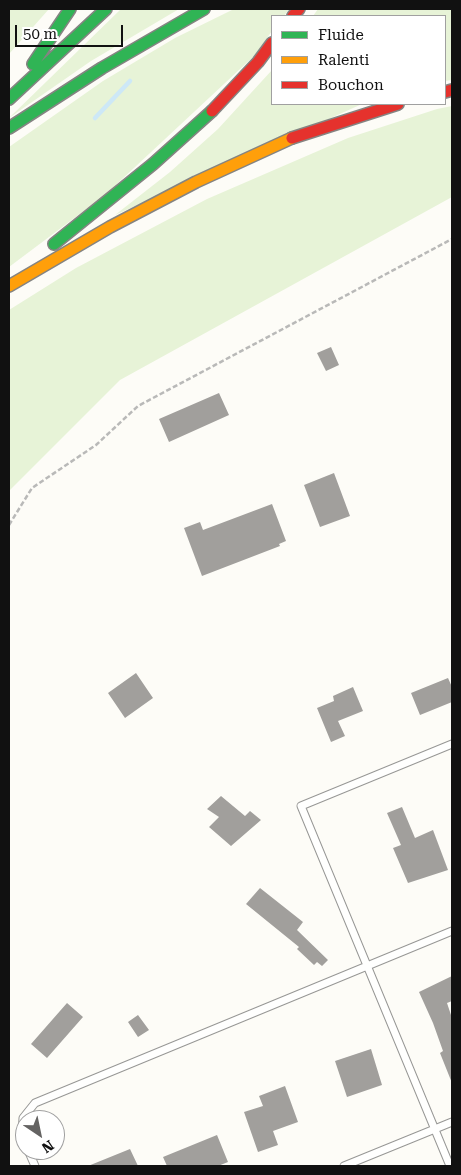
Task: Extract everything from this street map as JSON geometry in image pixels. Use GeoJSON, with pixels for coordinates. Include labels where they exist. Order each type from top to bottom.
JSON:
{"type":"FeatureCollection","features":[{"type":"Feature","properties":{"kind":"highway"},"geometry":{"type":"LineString","coordinates":[[9,98],[70,9]]}},
{"type":"Feature","properties":{"kind":"highway"},"geometry":{"type":"LineString","coordinates":[[9,98],[68,46],[106,9]]}},
{"type":"Feature","properties":{"kind":"highway"},"geometry":{"type":"LineString","coordinates":[[9,128],[102,68],[204,9]]}},
{"type":"Feature","properties":{"kind":"highway"},"geometry":{"type":"LineString","coordinates":[[9,281],[161,158],[205,118],[258,62],[271,45]]}},
{"type":"Feature","properties":{"kind":"highway"},"geometry":{"type":"LineString","coordinates":[[9,286],[110,227],[196,182],[278,143],[395,105]]}},
{"type":"Feature","properties":{"kind":"lane"},"geometry":{"type":"LineString","coordinates":[[450,1166],[301,806],[452,744]]}},
{"type":"Feature","properties":{"kind":"lane"},"geometry":{"type":"LineString","coordinates":[[30,1110],[36,1103],[452,931]]}},
{"type":"Feature","properties":{"kind":"lane"},"geometry":{"type":"LineString","coordinates":[[344,1166],[452,1122]]}},
{"type":"Feature","properties":{"kind":"path"},"geometry":{"type":"LineString","coordinates":[[9,525],[32,488],[96,445],[138,406],[452,239]]}},
{"type":"Feature","properties":{"kind":"green space"},"geometry":{"type":"Polygon","coordinates":[[[9,9],[49,9],[9,54],[9,9]]]}},
{"type":"Feature","properties":{"kind":"green space"},"geometry":{"type":"Polygon","coordinates":[[[121,9],[179,9],[91,61],[9,118],[121,9]]]}},
{"type":"Feature","properties":{"kind":"green space"},"geometry":{"type":"Polygon","coordinates":[[[234,9],[289,9],[285,15],[271,15],[271,32],[254,56],[105,195],[9,267],[9,147],[103,81],[175,38],[234,9]]]}},
{"type":"Feature","properties":{"kind":"green space"},"geometry":{"type":"Polygon","coordinates":[[[318,9],[452,9],[452,80],[446,81],[446,15],[314,15],[318,9]]]}},
{"type":"Feature","properties":{"kind":"green space"},"geometry":{"type":"Polygon","coordinates":[[[271,71],[271,105],[360,105],[115,215],[170,172],[218,129],[271,71]]]}},
{"type":"Feature","properties":{"kind":"green space"},"geometry":{"type":"Polygon","coordinates":[[[452,106],[452,197],[120,380],[9,491],[9,310],[76,268],[207,199],[348,138],[437,109],[452,106]]]}},
{"type":"Feature","properties":{"kind":"building"},"geometry":{"type":"Polygon","coordinates":[[[331,347],[339,365],[326,371],[317,353],[331,347]]]}},
{"type":"Feature","properties":{"kind":"building"},"geometry":{"type":"Polygon","coordinates":[[[219,393],[229,415],[169,442],[159,419],[219,393]]]}},
{"type":"Feature","properties":{"kind":"building"},"geometry":{"type":"Polygon","coordinates":[[[334,473],[350,516],[320,527],[304,485],[334,473]]]}},
{"type":"Feature","properties":{"kind":"building"},"geometry":{"type":"Polygon","coordinates":[[[272,504],[286,541],[279,544],[280,546],[202,576],[184,528],[200,522],[203,530],[272,504]]]}},
{"type":"Feature","properties":{"kind":"building"},"geometry":{"type":"Polygon","coordinates":[[[136,673],[153,698],[125,718],[108,693],[136,673]]]}},
{"type":"Feature","properties":{"kind":"building"},"geometry":{"type":"Polygon","coordinates":[[[448,678],[452,687],[452,702],[420,715],[411,693],[448,678]]]}},
{"type":"Feature","properties":{"kind":"building"},"geometry":{"type":"Polygon","coordinates":[[[353,687],[363,711],[338,721],[345,736],[331,742],[317,708],[334,701],[333,696],[353,687]]]}},
{"type":"Feature","properties":{"kind":"building"},"geometry":{"type":"Polygon","coordinates":[[[221,796],[245,816],[250,811],[261,820],[231,846],[209,827],[219,817],[207,809],[221,796]]]}},
{"type":"Feature","properties":{"kind":"building"},"geometry":{"type":"Polygon","coordinates":[[[402,807],[415,838],[433,830],[448,870],[408,883],[393,848],[401,845],[387,813],[402,807]]]}},
{"type":"Feature","properties":{"kind":"building"},"geometry":{"type":"Polygon","coordinates":[[[260,888],[303,922],[297,930],[328,960],[322,966],[317,962],[314,965],[297,949],[299,947],[246,904],[260,888]]]}},
{"type":"Feature","properties":{"kind":"building"},"geometry":{"type":"Polygon","coordinates":[[[452,976],[452,1001],[447,1003],[452,1018],[452,1083],[440,1053],[443,1051],[433,1023],[419,992],[452,976]]]}},
{"type":"Feature","properties":{"kind":"building"},"geometry":{"type":"Polygon","coordinates":[[[67,1003],[83,1017],[47,1058],[31,1044],[67,1003]]]}},
{"type":"Feature","properties":{"kind":"building"},"geometry":{"type":"Polygon","coordinates":[[[138,1015],[149,1030],[138,1037],[128,1022],[138,1015]]]}},
{"type":"Feature","properties":{"kind":"building"},"geometry":{"type":"Polygon","coordinates":[[[371,1049],[382,1085],[347,1097],[335,1061],[371,1049]]]}},
{"type":"Feature","properties":{"kind":"building"},"geometry":{"type":"Polygon","coordinates":[[[285,1086],[298,1122],[273,1131],[278,1145],[258,1152],[244,1112],[263,1106],[259,1096],[285,1086]]]}},
{"type":"Feature","properties":{"kind":"building"},"geometry":{"type":"Polygon","coordinates":[[[217,1135],[228,1162],[218,1166],[167,1166],[163,1157],[217,1135]]]}},
{"type":"Feature","properties":{"kind":"building"},"geometry":{"type":"Polygon","coordinates":[[[130,1149],[138,1166],[88,1166],[130,1149]]]}},
{"type":"Feature","properties":{"kind":"waterway"},"geometry":{"type":"LineString","coordinates":[[95,118],[130,81]]}},
{"type":"Feature","properties":{"kind":"traffic: fast"},"geometry":{"type":"LineString","coordinates":[[33,64],[70,9]]}},
{"type":"Feature","properties":{"kind":"traffic: fast"},"geometry":{"type":"LineString","coordinates":[[9,99],[106,9]]}},
{"type":"Feature","properties":{"kind":"traffic: fast"},"geometry":{"type":"LineString","coordinates":[[9,128],[102,68],[204,9]]}},
{"type":"Feature","properties":{"kind":"traffic: fast"},"geometry":{"type":"LineString","coordinates":[[54,244],[153,164],[212,111]]}},
{"type":"Feature","properties":{"kind":"traffic: slow"},"geometry":{"type":"LineString","coordinates":[[9,286],[110,227],[196,182],[292,138]]}},
{"type":"Feature","properties":{"kind":"traffic: jam"},"geometry":{"type":"LineString","coordinates":[[294,15],[299,9]]}},
{"type":"Feature","properties":{"kind":"traffic: jam"},"geometry":{"type":"LineString","coordinates":[[212,111],[258,62],[271,44]]}},
{"type":"Feature","properties":{"kind":"traffic: jam"},"geometry":{"type":"LineString","coordinates":[[446,92],[452,90]]}},
{"type":"Feature","properties":{"kind":"traffic: jam"},"geometry":{"type":"LineString","coordinates":[[292,138],[395,105]]}}]}
